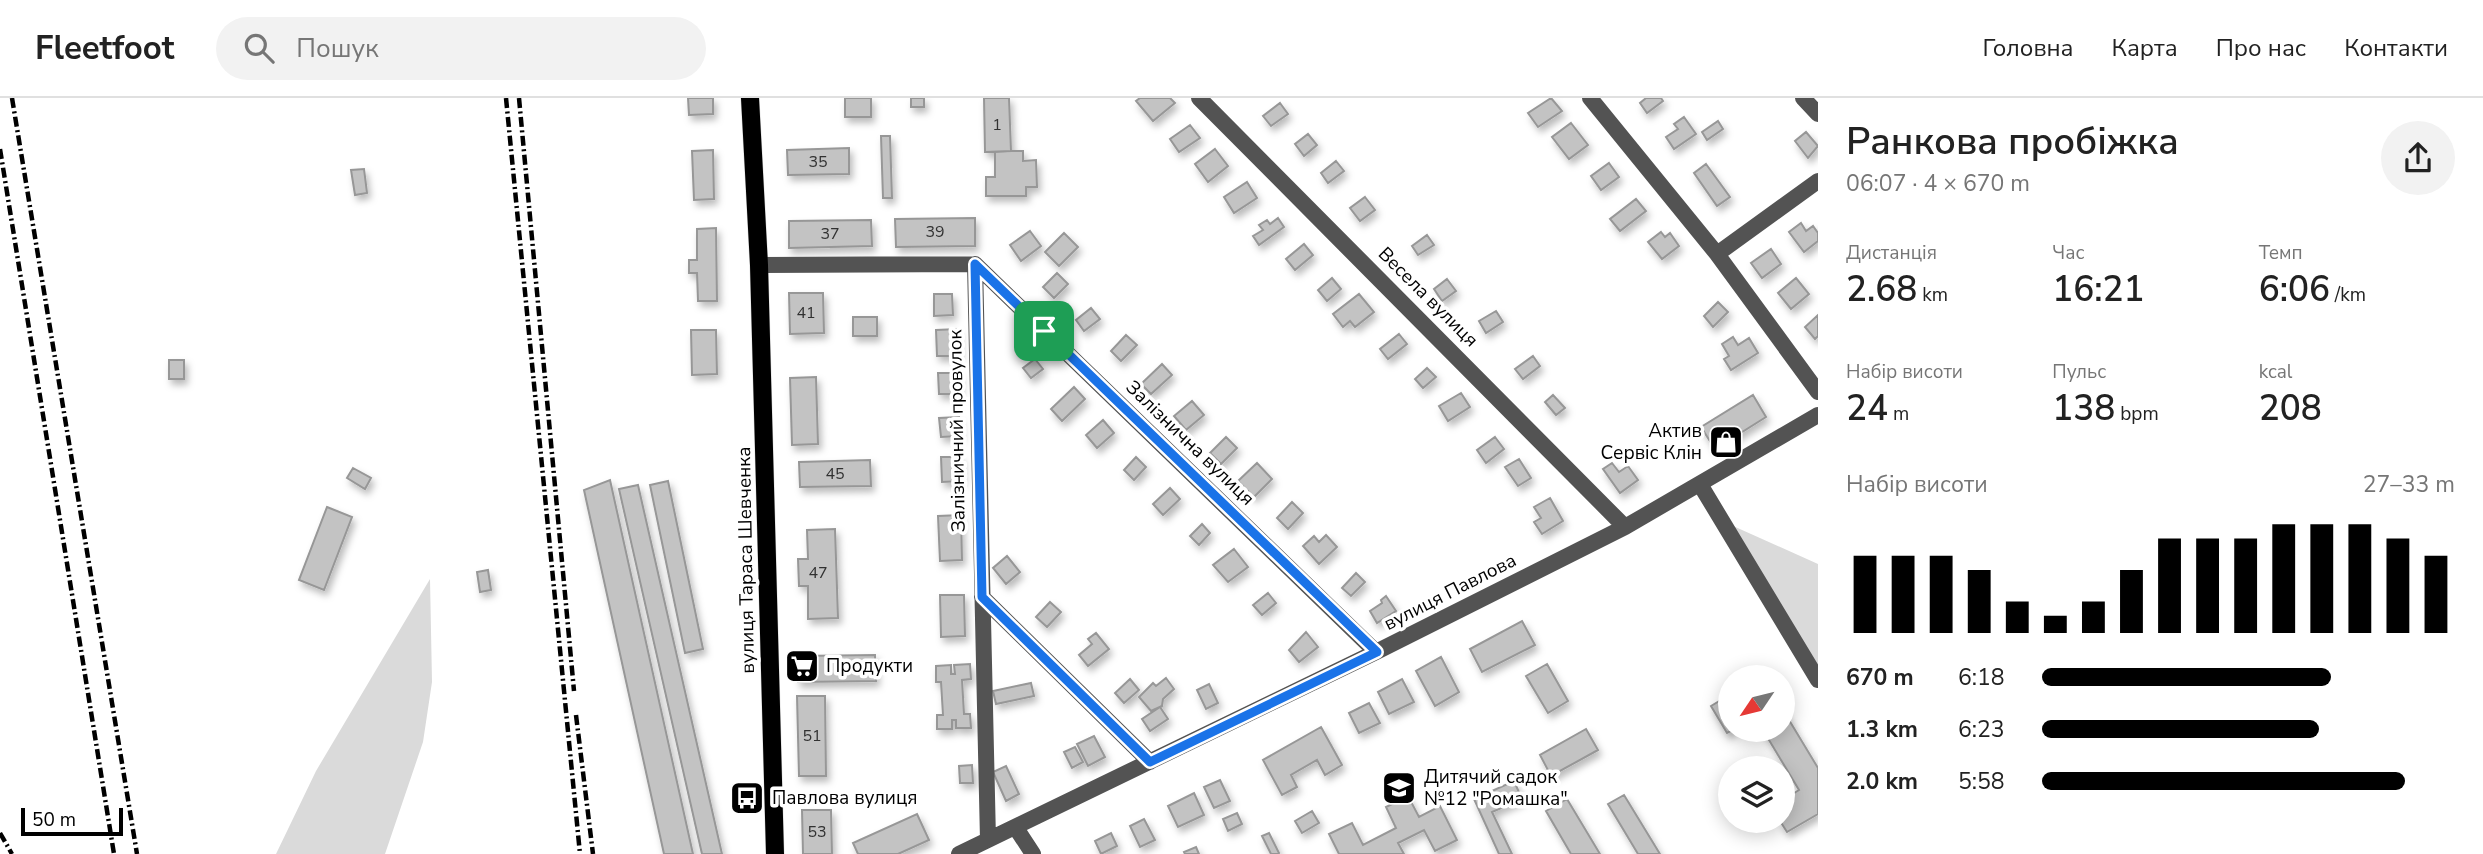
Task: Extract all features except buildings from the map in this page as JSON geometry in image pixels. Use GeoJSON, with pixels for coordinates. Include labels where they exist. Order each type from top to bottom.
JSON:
{"type":"FeatureCollection","features":[{"type":"Feature","properties":{"kind":"main road","name":"вулиця Тараса Шевченка"},"geometry":{"type":"LineString","coordinates":[[750,98],[759,265],[775,854]]}},
{"type":"Feature","properties":{"kind":"street","name":"Весела вулиця"},"geometry":{"type":"LineString","coordinates":[[1199,98],[1625,527]]}},
{"type":"Feature","properties":{"kind":"street"},"geometry":{"type":"LineString","coordinates":[[1590,98],[1717,254],[1818,392]]}},
{"type":"Feature","properties":{"kind":"street"},"geometry":{"type":"LineString","coordinates":[[1803,98],[1818,114]]}},
{"type":"Feature","properties":{"kind":"street"},"geometry":{"type":"LineString","coordinates":[[1717,254],[1818,181]]}},
{"type":"Feature","properties":{"kind":"street"},"geometry":{"type":"LineString","coordinates":[[759,265],[975,264]]}},
{"type":"Feature","properties":{"kind":"street","name":"Залізничний провулок"},"geometry":{"type":"LineString","coordinates":[[975,264],[988,841]]}},
{"type":"Feature","properties":{"kind":"street","name":"Залізнична вулиця"},"geometry":{"type":"LineString","coordinates":[[975,264],[1377,652]]}},
{"type":"Feature","properties":{"kind":"street","name":"вулиця Павлова"},"geometry":{"type":"LineString","coordinates":[[959,854],[1377,652],[1625,527],[1818,415]]}},
{"type":"Feature","properties":{"kind":"street"},"geometry":{"type":"LineString","coordinates":[[1701,485],[1818,680]]}},
{"type":"Feature","properties":{"kind":"street"},"geometry":{"type":"LineString","coordinates":[[982,597],[1150,762]]}},
{"type":"Feature","properties":{"kind":"street"},"geometry":{"type":"LineString","coordinates":[[1016,828],[1033,854]]}},
{"type":"Feature","properties":{"kind":"shaded area"},"geometry":{"type":"Polygon","coordinates":[[[1722,521],[1818,564],[1818,680],[1722,521]]]}},
{"type":"Feature","properties":{"kind":"shaded area"},"geometry":{"type":"Polygon","coordinates":[[[430,579],[432,682],[423,742],[385,854],[276,854],[316,771],[430,579]]]}},
{"type":"Feature","properties":{"kind":"railway"},"geometry":{"type":"LineString","coordinates":[[12,98],[137,854]]}},
{"type":"Feature","properties":{"kind":"railway"},"geometry":{"type":"LineString","coordinates":[[506,98],[580,854]]}},
{"type":"Feature","properties":{"kind":"railway"},"geometry":{"type":"LineString","coordinates":[[519,98],[574,691]]}},
{"type":"Feature","properties":{"kind":"railway"},"geometry":{"type":"LineString","coordinates":[[0,149],[114,854]]}},
{"type":"Feature","properties":{"kind":"railway"},"geometry":{"type":"LineString","coordinates":[[576,715],[593,854]]}},
{"type":"Feature","properties":{"kind":"railway"},"geometry":{"type":"LineString","coordinates":[[0,833],[12,854]]}},
{"type":"Feature","properties":{"kind":"place","name":"Актив Сервiс Клiн"},"geometry":{"type":"Point","coordinates":[1726,442]}},
{"type":"Feature","properties":{"kind":"place","name":"Продукти"},"geometry":{"type":"Point","coordinates":[802,666]}},
{"type":"Feature","properties":{"kind":"place","name":"Дитячий садок №12 \"Ромашка\""},"geometry":{"type":"Point","coordinates":[1399,788]}},
{"type":"Feature","properties":{"kind":"place","name":"Павлова вулиця"},"geometry":{"type":"Point","coordinates":[747,798]}},
{"type":"Feature","properties":{"kind":"route"},"geometry":{"type":"LineString","coordinates":[[975,264],[1044,331],[1377,652],[1150,762],[982,597],[975,264]]}}]}
